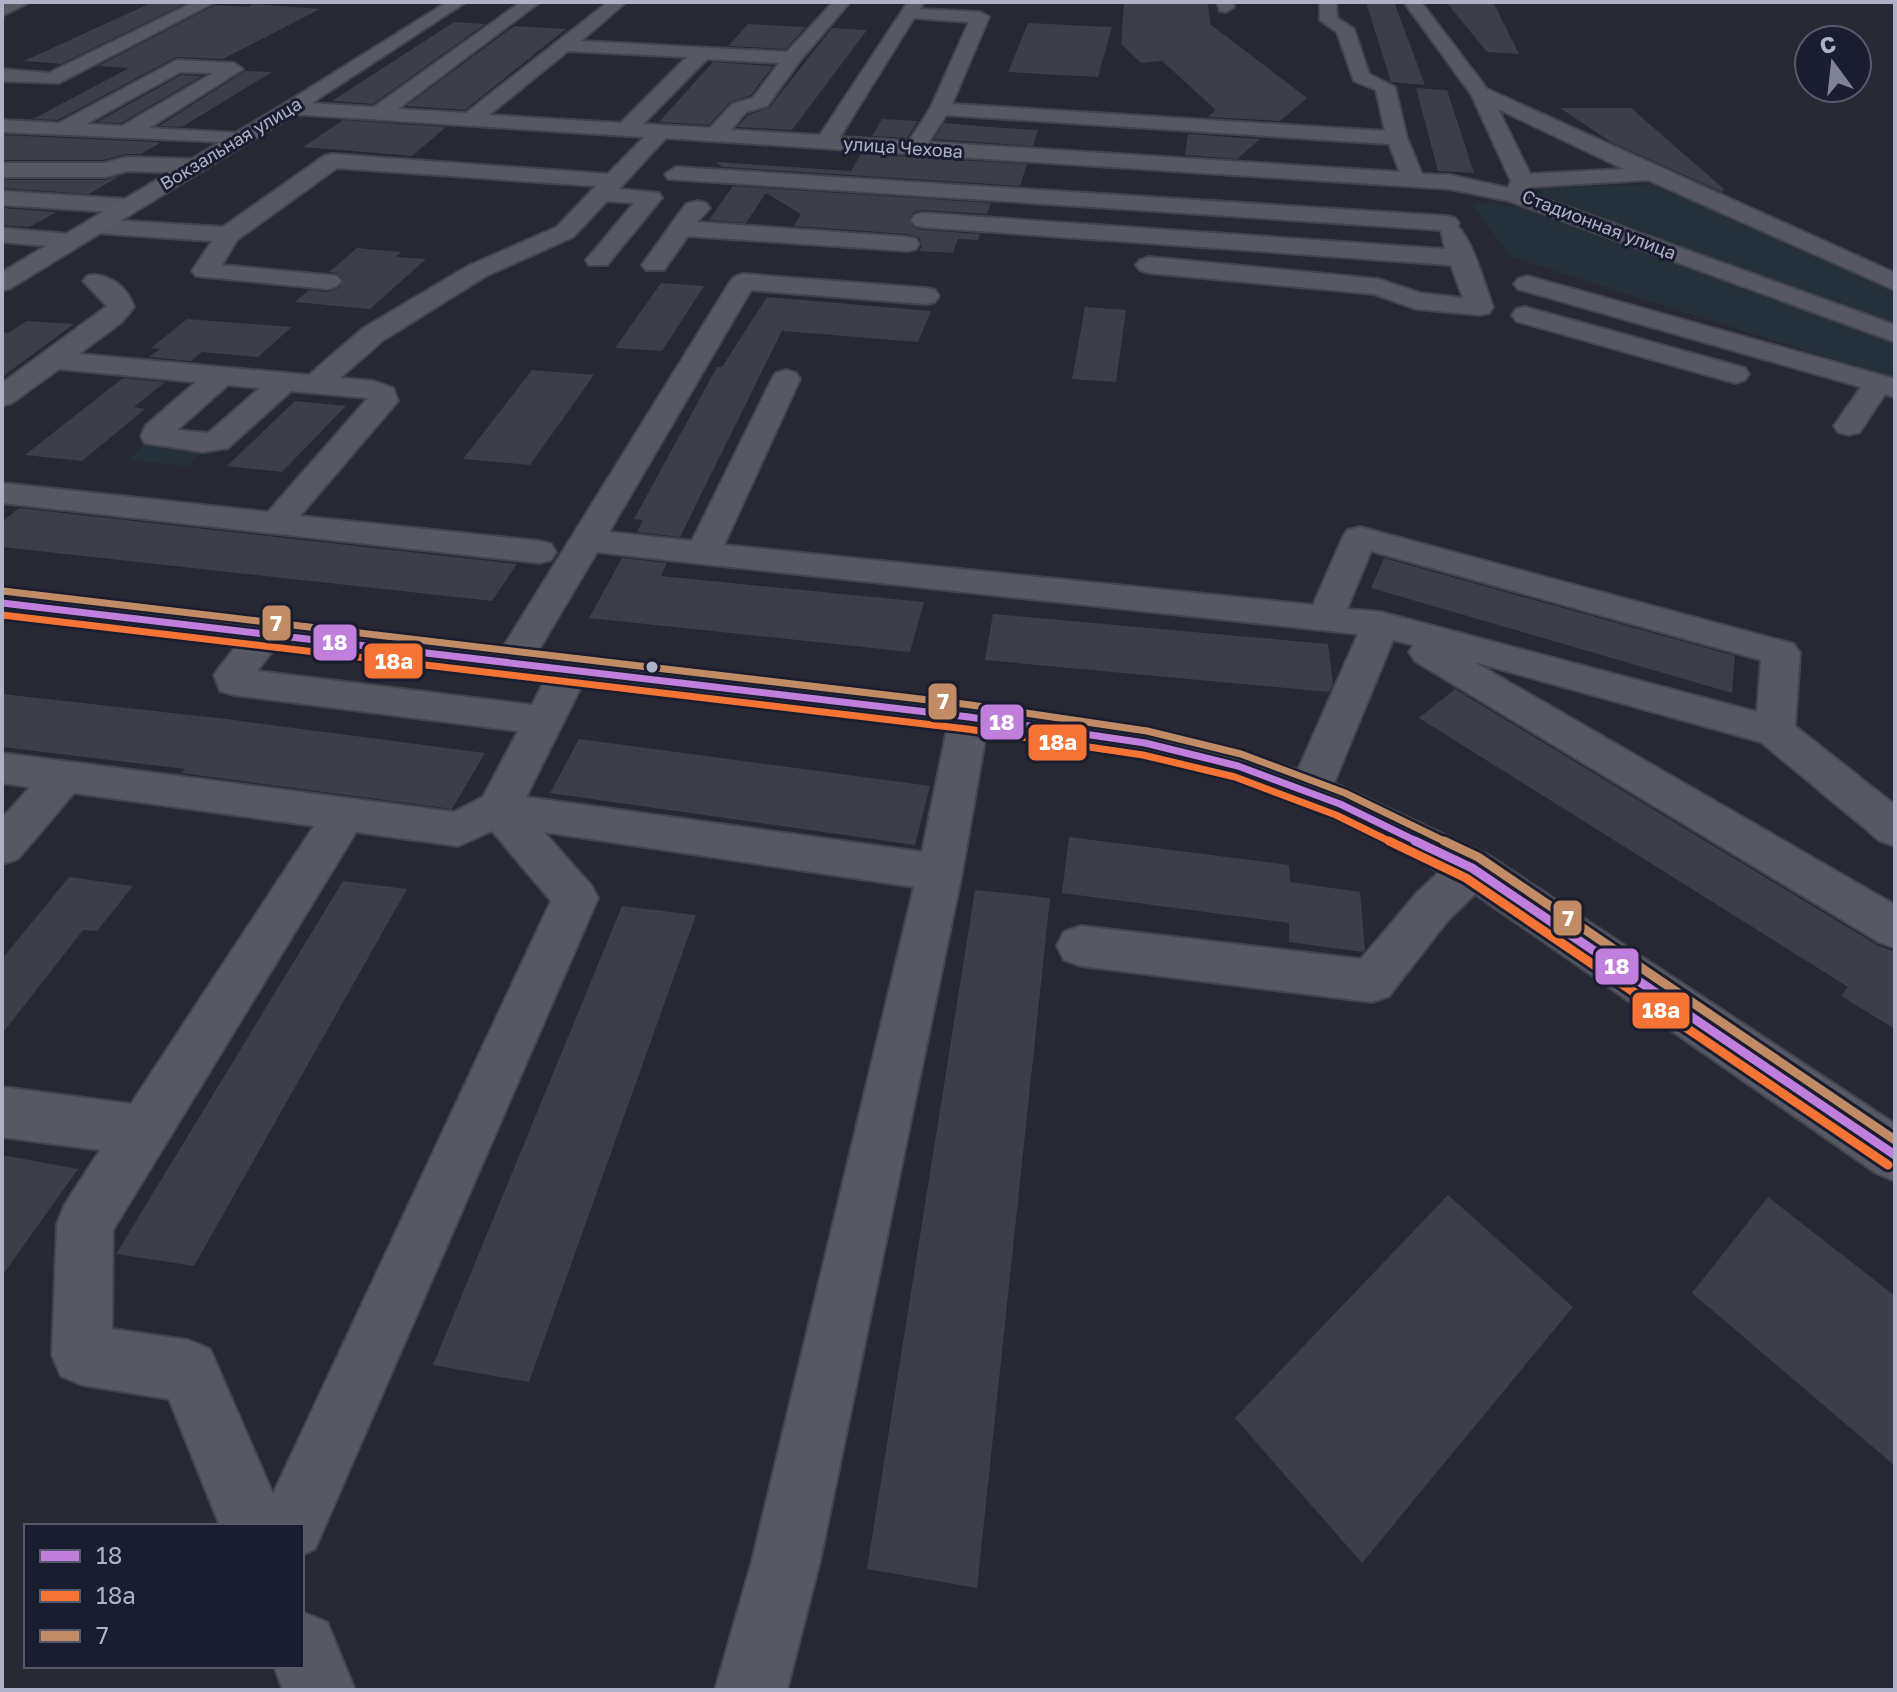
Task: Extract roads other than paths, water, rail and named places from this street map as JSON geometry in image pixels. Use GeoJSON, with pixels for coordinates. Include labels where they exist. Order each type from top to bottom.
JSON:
{"type":"FeatureCollection","features":[{"type":"Feature","properties":{"kind":"main road","name":"Вокзальная улица"},"geometry":{"type":"LineString","coordinates":[[2,283],[291,108],[458,2]]}},
{"type":"Feature","properties":{"kind":"street"},"geometry":{"type":"LineString","coordinates":[[2,11],[22,2]]}},
{"type":"Feature","properties":{"kind":"street"},"geometry":{"type":"LineString","coordinates":[[2,75],[52,79],[207,2]]}},
{"type":"Feature","properties":{"kind":"street"},"geometry":{"type":"LineString","coordinates":[[378,114],[532,2]]}},
{"type":"Feature","properties":{"kind":"street"},"geometry":{"type":"LineString","coordinates":[[470,120],[618,2]]}},
{"type":"Feature","properties":{"kind":"street"},"geometry":{"type":"LineString","coordinates":[[715,135],[739,108],[760,102],[792,58],[842,2]]}},
{"type":"Feature","properties":{"kind":"street"},"geometry":{"type":"LineString","coordinates":[[1124,263],[1378,287],[1416,301],[1480,307],[1448,215],[1409,180],[1385,87],[1361,77],[1345,29],[1329,20],[1328,2]]}},
{"type":"Feature","properties":{"kind":"street","name":"Стадионная улица"},"geometry":{"type":"LineString","coordinates":[[1412,2],[1480,93],[1519,188],[1895,334]]}},
{"type":"Feature","properties":{"kind":"street"},"geometry":{"type":"LineString","coordinates":[[826,143],[912,7],[984,10],[940,109],[915,148]]}},
{"type":"Feature","properties":{"kind":"street"},"geometry":{"type":"LineString","coordinates":[[564,45],[792,58]]}},
{"type":"Feature","properties":{"kind":"street"},"geometry":{"type":"LineString","coordinates":[[582,66],[604,47]]}},
{"type":"Feature","properties":{"kind":"street"},"geometry":{"type":"LineString","coordinates":[[626,130],[702,53]]}},
{"type":"Feature","properties":{"kind":"street"},"geometry":{"type":"LineString","coordinates":[[63,129],[177,66],[234,69],[127,132]]}},
{"type":"Feature","properties":{"kind":"street"},"geometry":{"type":"LineString","coordinates":[[1480,93],[1895,282]]}},
{"type":"Feature","properties":{"kind":"street"},"geometry":{"type":"LineString","coordinates":[[515,123],[537,104]]}},
{"type":"Feature","properties":{"kind":"street","name":"улица Чехова"},"geometry":{"type":"LineString","coordinates":[[291,108],[1409,180],[1476,188],[1519,188]]}},
{"type":"Feature","properties":{"kind":"street"},"geometry":{"type":"LineString","coordinates":[[940,109],[1397,138]]}},
{"type":"Feature","properties":{"kind":"street"},"geometry":{"type":"LineString","coordinates":[[1167,164],[1171,123]]}},
{"type":"Feature","properties":{"kind":"street"},"geometry":{"type":"LineString","coordinates":[[2,126],[239,139]]}},
{"type":"Feature","properties":{"kind":"street"},"geometry":{"type":"LineString","coordinates":[[315,385],[372,335],[477,271],[565,232],[660,132]]}},
{"type":"Feature","properties":{"kind":"street"},"geometry":{"type":"LineString","coordinates":[[655,265],[694,209],[717,205],[730,177],[759,138]]}},
{"type":"Feature","properties":{"kind":"street"},"geometry":{"type":"LineString","coordinates":[[1019,227],[1041,156]]}},
{"type":"Feature","properties":{"kind":"street"},"geometry":{"type":"LineString","coordinates":[[328,281],[205,271],[228,235],[332,161],[608,188],[651,198],[598,260]]}},
{"type":"Feature","properties":{"kind":"street"},"geometry":{"type":"LineString","coordinates":[[2,170],[105,170],[127,164],[194,166]]}},
{"type":"Feature","properties":{"kind":"street"},"geometry":{"type":"LineString","coordinates":[[1519,188],[1651,173]]}},
{"type":"Feature","properties":{"kind":"street"},"geometry":{"type":"LineString","coordinates":[[676,174],[1029,196],[1448,215],[1476,188]]}},
{"type":"Feature","properties":{"kind":"street"},"geometry":{"type":"LineString","coordinates":[[2,198],[127,206]]}},
{"type":"Feature","properties":{"kind":"street"},"geometry":{"type":"LineString","coordinates":[[897,218],[1463,258]]}},
{"type":"Feature","properties":{"kind":"street"},"geometry":{"type":"LineString","coordinates":[[981,250],[992,225]]}},
{"type":"Feature","properties":{"kind":"street"},"geometry":{"type":"LineString","coordinates":[[95,226],[228,235]]}},
{"type":"Feature","properties":{"kind":"street"},"geometry":{"type":"LineString","coordinates":[[681,228],[907,244]]}},
{"type":"Feature","properties":{"kind":"street"},"geometry":{"type":"LineString","coordinates":[[2,235],[70,241]]}},
{"type":"Feature","properties":{"kind":"street"},"geometry":{"type":"LineString","coordinates":[[2,397],[121,307],[118,298],[96,281]]}},
{"type":"Feature","properties":{"kind":"street"},"geometry":{"type":"LineString","coordinates":[[513,662],[743,282],[926,296]]}},
{"type":"Feature","properties":{"kind":"street"},"geometry":{"type":"LineString","coordinates":[[1527,284],[1887,386],[1855,418],[1831,401]]}},
{"type":"Feature","properties":{"kind":"street"},"geometry":{"type":"LineString","coordinates":[[1572,296],[1538,319],[1758,381]]}},
{"type":"Feature","properties":{"kind":"street"},"geometry":{"type":"LineString","coordinates":[[53,360],[373,390],[384,397],[277,522]]}},
{"type":"Feature","properties":{"kind":"street"},"geometry":{"type":"LineString","coordinates":[[221,376],[157,431],[156,436],[203,443],[217,441],[284,382]]}},
{"type":"Feature","properties":{"kind":"street"},"geometry":{"type":"LineString","coordinates":[[703,553],[786,379]]}},
{"type":"Feature","properties":{"kind":"street"},"geometry":{"type":"LineString","coordinates":[[628,413],[662,416]]}},
{"type":"Feature","properties":{"kind":"street"},"geometry":{"type":"LineString","coordinates":[[2,493],[539,552]]}},
{"type":"Feature","properties":{"kind":"street"},"geometry":{"type":"LineString","coordinates":[[1325,619],[1360,537],[1781,653],[1775,731]]}},
{"type":"Feature","properties":{"kind":"street"},"geometry":{"type":"LineString","coordinates":[[586,540],[1381,624],[1775,731],[1895,829]]}},
{"type":"Feature","properties":{"kind":"street"},"geometry":{"type":"LineString","coordinates":[[2,603],[969,717],[1082,733],[1200,755],[1310,790],[1397,828],[1472,868],[1895,1155]]}},
{"type":"Feature","properties":{"kind":"street"},"geometry":{"type":"LineString","coordinates":[[1310,790],[1381,624]]}},
{"type":"Feature","properties":{"kind":"street"},"geometry":{"type":"LineString","coordinates":[[1381,624],[1895,928]]}},
{"type":"Feature","properties":{"kind":"street"},"geometry":{"type":"LineString","coordinates":[[266,634],[233,675],[234,682],[542,720]]}},
{"type":"Feature","properties":{"kind":"street"},"geometry":{"type":"LineString","coordinates":[[498,809],[570,670]]}},
{"type":"Feature","properties":{"kind":"street"},"geometry":{"type":"LineString","coordinates":[[751,1690],[786,1561],[940,873],[969,717]]}},
{"type":"Feature","properties":{"kind":"street"},"geometry":{"type":"LineString","coordinates":[[2,768],[458,829],[498,809],[940,873]]}},
{"type":"Feature","properties":{"kind":"street"},"geometry":{"type":"LineString","coordinates":[[2,847],[65,776]]}},
{"type":"Feature","properties":{"kind":"street"},"geometry":{"type":"LineString","coordinates":[[293,1524],[575,898],[498,809]]}},
{"type":"Feature","properties":{"kind":"street"},"geometry":{"type":"LineString","coordinates":[[252,1524],[188,1371],[82,1355],[85,1224],[345,814]]}},
{"type":"Feature","properties":{"kind":"street"},"geometry":{"type":"LineString","coordinates":[[1081,946],[1372,981],[1432,907],[1472,868]]}},
{"type":"Feature","properties":{"kind":"street"},"geometry":{"type":"LineString","coordinates":[[2,1112],[144,1131]]}},
{"type":"Feature","properties":{"kind":"street"},"geometry":{"type":"LineString","coordinates":[[304,1652],[319,1690]]}}]}
